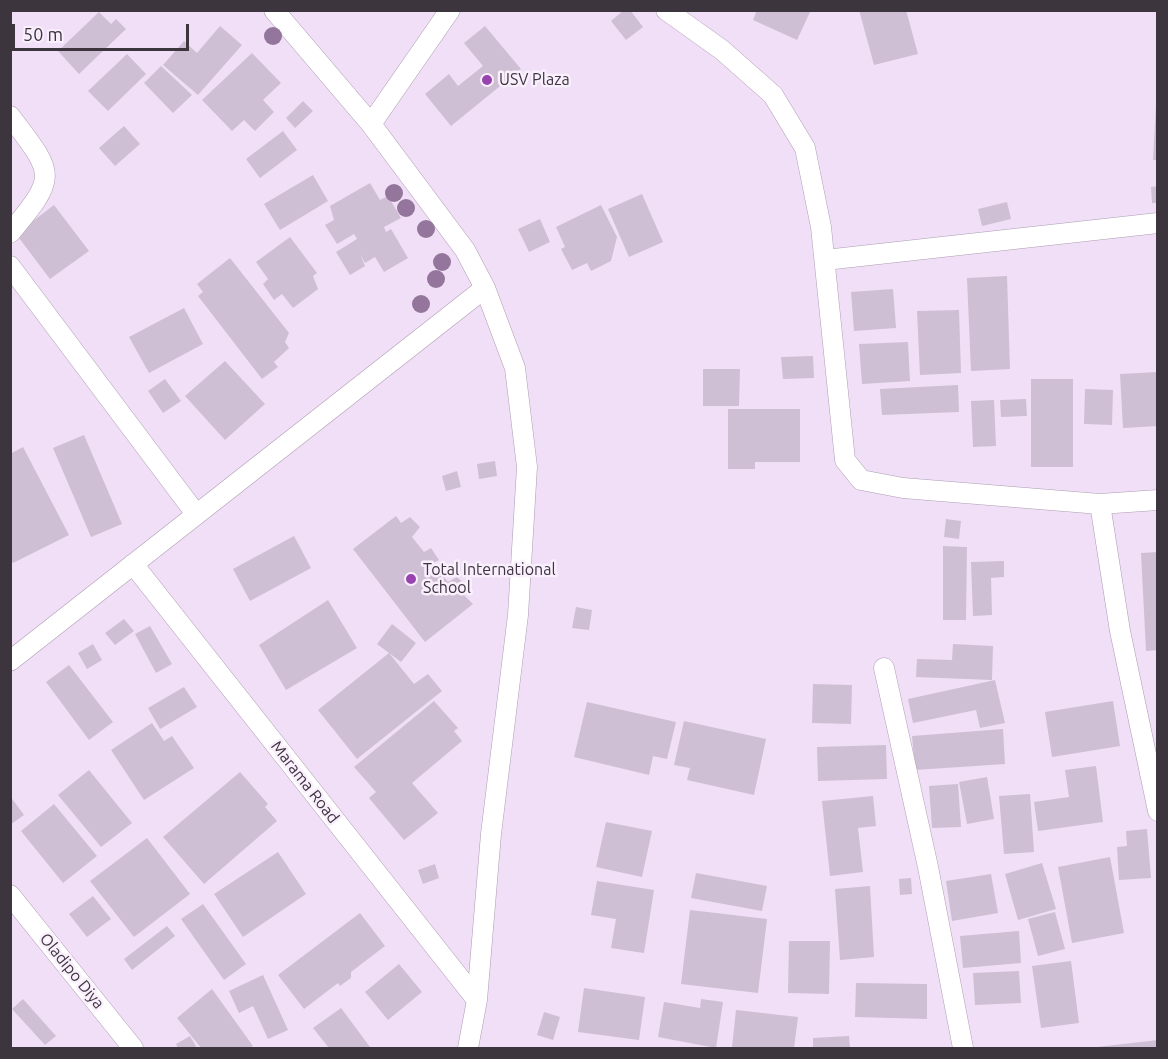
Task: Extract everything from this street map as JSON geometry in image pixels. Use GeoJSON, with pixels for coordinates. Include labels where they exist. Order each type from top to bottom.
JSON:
{"type":"FeatureCollection","features":[{"type":"Feature","properties":{"kind":"street"},"geometry":{"type":"LineString","coordinates":[[274,10],[371,124],[465,250],[484,288],[515,368],[527,467],[518,615],[491,834],[477,1000],[468,1048]]}},
{"type":"Feature","properties":{"kind":"street"},"geometry":{"type":"LineString","coordinates":[[371,124],[450,10]]}},
{"type":"Feature","properties":{"kind":"street"},"geometry":{"type":"LineString","coordinates":[[666,10],[722,50],[773,95],[805,148],[821,227],[845,460],[861,480],[903,488],[1100,504],[1158,500]]}},
{"type":"Feature","properties":{"kind":"street"},"geometry":{"type":"LineString","coordinates":[[10,116],[43,160],[45,180],[39,198],[10,233]]}},
{"type":"Feature","properties":{"kind":"street"},"geometry":{"type":"LineString","coordinates":[[825,260],[1158,223]]}},
{"type":"Feature","properties":{"kind":"street"},"geometry":{"type":"LineString","coordinates":[[10,266],[196,514]]}},
{"type":"Feature","properties":{"kind":"street"},"geometry":{"type":"LineString","coordinates":[[10,661],[484,288]]}},
{"type":"Feature","properties":{"kind":"street"},"geometry":{"type":"LineString","coordinates":[[1100,504],[1120,631],[1158,811]]}},
{"type":"Feature","properties":{"kind":"street","name":"Marama Road"},"geometry":{"type":"LineString","coordinates":[[133,564],[477,1000]]}},
{"type":"Feature","properties":{"kind":"street"},"geometry":{"type":"LineString","coordinates":[[884,668],[928,867],[963,1048]]}},
{"type":"Feature","properties":{"kind":"street","name":"Oladipo Diya"},"geometry":{"type":"LineString","coordinates":[[10,895],[133,1048]]}},
{"type":"Feature","properties":{"kind":"building"},"geometry":{"type":"Polygon","coordinates":[[[624,10],[630,10],[643,27],[626,40],[611,21],[624,10]]]}},
{"type":"Feature","properties":{"kind":"building"},"geometry":{"type":"Polygon","coordinates":[[[757,10],[811,10],[797,40],[753,20],[757,10]]]}},
{"type":"Feature","properties":{"kind":"building"},"geometry":{"type":"Polygon","coordinates":[[[859,10],[906,10],[918,54],[874,65],[859,10]]]}},
{"type":"Feature","properties":{"kind":"building"},"geometry":{"type":"Polygon","coordinates":[[[99,12],[111,24],[116,19],[126,29],[79,74],[58,51],[99,12]]]}},
{"type":"Feature","properties":{"kind":"building"},"geometry":{"type":"Polygon","coordinates":[[[220,26],[242,45],[198,95],[163,65],[184,41],[197,53],[220,26]]]}},
{"type":"Feature","properties":{"kind":"building","name":"USV Plaza"},"geometry":{"type":"Polygon","coordinates":[[[485,26],[521,69],[451,126],[425,94],[449,74],[458,86],[483,66],[464,43],[485,26]]]}},
{"type":"Feature","properties":{"kind":"building"},"geometry":{"type":"Polygon","coordinates":[[[252,53],[281,83],[263,100],[274,112],[255,131],[244,120],[232,131],[202,100],[252,53]]]}},
{"type":"Feature","properties":{"kind":"building"},"geometry":{"type":"Polygon","coordinates":[[[127,54],[146,74],[108,111],[88,91],[127,54]]]}},
{"type":"Feature","properties":{"kind":"building"},"geometry":{"type":"Polygon","coordinates":[[[161,66],[192,95],[173,113],[144,83],[161,66]]]}},
{"type":"Feature","properties":{"kind":"building"},"geometry":{"type":"Polygon","coordinates":[[[303,101],[313,111],[295,128],[286,118],[303,101]]]}},
{"type":"Feature","properties":{"kind":"building"},"geometry":{"type":"Polygon","coordinates":[[[1156,105],[1158,105],[1158,160],[1153,160],[1156,105]]]}},
{"type":"Feature","properties":{"kind":"building"},"geometry":{"type":"Polygon","coordinates":[[[124,126],[140,144],[115,166],[99,148],[124,126]]]}},
{"type":"Feature","properties":{"kind":"building"},"geometry":{"type":"Polygon","coordinates":[[[283,131],[297,150],[260,178],[246,159],[283,131]]]}},
{"type":"Feature","properties":{"kind":"building"},"geometry":{"type":"Polygon","coordinates":[[[313,175],[328,201],[280,230],[264,204],[313,175]]]}},
{"type":"Feature","properties":{"kind":"building"},"geometry":{"type":"Polygon","coordinates":[[[370,183],[380,200],[388,196],[401,218],[384,227],[386,232],[391,229],[408,258],[384,272],[375,257],[365,263],[360,254],[365,266],[350,275],[336,252],[357,239],[354,234],[337,244],[325,225],[334,220],[330,206],[370,183]]]}},
{"type":"Feature","properties":{"kind":"building"},"geometry":{"type":"Polygon","coordinates":[[[1158,186],[1158,203],[1152,203],[1151,187],[1158,186]]]}},
{"type":"Feature","properties":{"kind":"building"},"geometry":{"type":"Polygon","coordinates":[[[642,194],[663,242],[629,257],[608,209],[642,194]]]}},
{"type":"Feature","properties":{"kind":"building"},"geometry":{"type":"Polygon","coordinates":[[[1007,202],[1011,219],[982,226],[978,209],[1007,202]]]}},
{"type":"Feature","properties":{"kind":"building"},"geometry":{"type":"Polygon","coordinates":[[[54,205],[89,251],[50,279],[16,234],[54,205]]]}},
{"type":"Feature","properties":{"kind":"building"},"geometry":{"type":"Polygon","coordinates":[[[601,205],[617,237],[611,261],[591,271],[587,263],[572,270],[561,249],[565,247],[556,227],[601,205]]]}},
{"type":"Feature","properties":{"kind":"building"},"geometry":{"type":"Polygon","coordinates":[[[540,219],[550,242],[529,252],[518,229],[540,219]]]}},
{"type":"Feature","properties":{"kind":"building"},"geometry":{"type":"Polygon","coordinates":[[[290,237],[317,273],[313,276],[318,289],[293,308],[282,294],[274,300],[263,284],[268,279],[256,262],[290,237]]]}},
{"type":"Feature","properties":{"kind":"building"},"geometry":{"type":"Polygon","coordinates":[[[230,258],[289,333],[285,342],[289,348],[274,362],[278,367],[262,379],[198,296],[203,292],[197,284],[230,258]]]}},
{"type":"Feature","properties":{"kind":"building"},"geometry":{"type":"Polygon","coordinates":[[[1007,276],[1010,369],[971,371],[967,278],[1007,276]]]}},
{"type":"Feature","properties":{"kind":"building"},"geometry":{"type":"Polygon","coordinates":[[[893,289],[896,328],[854,331],[851,292],[893,289]]]}},
{"type":"Feature","properties":{"kind":"building"},"geometry":{"type":"Polygon","coordinates":[[[184,308],[203,344],[149,373],[129,337],[184,308]]]}},
{"type":"Feature","properties":{"kind":"building"},"geometry":{"type":"Polygon","coordinates":[[[959,310],[961,373],[920,375],[917,311],[959,310]]]}},
{"type":"Feature","properties":{"kind":"building"},"geometry":{"type":"Polygon","coordinates":[[[908,342],[910,381],[862,384],[859,344],[908,342]]]}},
{"type":"Feature","properties":{"kind":"building"},"geometry":{"type":"Polygon","coordinates":[[[813,356],[814,378],[783,379],[781,357],[813,356]]]}},
{"type":"Feature","properties":{"kind":"building"},"geometry":{"type":"Polygon","coordinates":[[[225,361],[265,404],[225,440],[185,396],[225,361]]]}},
{"type":"Feature","properties":{"kind":"building"},"geometry":{"type":"Polygon","coordinates":[[[703,369],[740,369],[739,406],[703,406],[703,369]]]}},
{"type":"Feature","properties":{"kind":"building"},"geometry":{"type":"Polygon","coordinates":[[[1158,372],[1158,426],[1123,428],[1120,374],[1158,372]]]}},
{"type":"Feature","properties":{"kind":"building"},"geometry":{"type":"Polygon","coordinates":[[[165,379],[181,401],[163,413],[148,391],[165,379]]]}},
{"type":"Feature","properties":{"kind":"building"},"geometry":{"type":"Polygon","coordinates":[[[1031,379],[1073,379],[1073,467],[1031,467],[1031,379]]]}},
{"type":"Feature","properties":{"kind":"building"},"geometry":{"type":"Polygon","coordinates":[[[958,385],[959,412],[882,415],[880,389],[958,385]]]}},
{"type":"Feature","properties":{"kind":"building"},"geometry":{"type":"Polygon","coordinates":[[[1085,389],[1113,390],[1112,425],[1084,424],[1085,389]]]}},
{"type":"Feature","properties":{"kind":"building"},"geometry":{"type":"Polygon","coordinates":[[[1026,399],[1027,416],[1001,417],[1000,400],[1026,399]]]}},
{"type":"Feature","properties":{"kind":"building"},"geometry":{"type":"Polygon","coordinates":[[[994,400],[996,446],[973,447],[971,401],[994,400]]]}},
{"type":"Feature","properties":{"kind":"building"},"geometry":{"type":"Polygon","coordinates":[[[728,409],[800,409],[800,462],[755,462],[755,469],[728,469],[728,409]]]}},
{"type":"Feature","properties":{"kind":"building"},"geometry":{"type":"Polygon","coordinates":[[[84,435],[122,524],[91,537],[53,448],[84,435]]]}},
{"type":"Feature","properties":{"kind":"building"},"geometry":{"type":"Polygon","coordinates":[[[23,447],[69,535],[13,563],[10,558],[10,454],[23,447]]]}},
{"type":"Feature","properties":{"kind":"building"},"geometry":{"type":"Polygon","coordinates":[[[495,461],[497,476],[479,479],[477,464],[495,461]]]}},
{"type":"Feature","properties":{"kind":"building"},"geometry":{"type":"Polygon","coordinates":[[[457,471],[461,487],[446,491],[442,476],[457,471]]]}},
{"type":"Feature","properties":{"kind":"building","name":"Total International School"},"geometry":{"type":"Polygon","coordinates":[[[396,516],[401,523],[410,517],[420,527],[412,537],[424,552],[431,548],[439,560],[433,563],[448,582],[457,577],[466,585],[462,593],[473,604],[425,642],[353,549],[396,516]]]}},
{"type":"Feature","properties":{"kind":"building"},"geometry":{"type":"Polygon","coordinates":[[[946,519],[961,521],[959,539],[944,537],[946,519]]]}},
{"type":"Feature","properties":{"kind":"building"},"geometry":{"type":"Polygon","coordinates":[[[294,536],[311,568],[250,601],[233,569],[294,536]]]}},
{"type":"Feature","properties":{"kind":"building"},"geometry":{"type":"Polygon","coordinates":[[[943,546],[967,547],[966,620],[943,620],[943,546]]]}},
{"type":"Feature","properties":{"kind":"building"},"geometry":{"type":"Polygon","coordinates":[[[1158,552],[1158,650],[1146,651],[1141,553],[1158,552]]]}},
{"type":"Feature","properties":{"kind":"building"},"geometry":{"type":"Polygon","coordinates":[[[1004,561],[1004,577],[991,578],[992,615],[973,616],[971,562],[1004,561]]]}},
{"type":"Feature","properties":{"kind":"building"},"geometry":{"type":"Polygon","coordinates":[[[328,600],[357,648],[286,690],[259,645],[328,600]]]}},
{"type":"Feature","properties":{"kind":"building"},"geometry":{"type":"Polygon","coordinates":[[[576,607],[592,610],[589,630],[572,628],[576,607]]]}},
{"type":"Feature","properties":{"kind":"building"},"geometry":{"type":"Polygon","coordinates":[[[124,619],[134,631],[115,645],[105,633],[124,619]]]}},
{"type":"Feature","properties":{"kind":"building"},"geometry":{"type":"Polygon","coordinates":[[[392,624],[416,643],[401,662],[377,644],[392,624]]]}},
{"type":"Feature","properties":{"kind":"building"},"geometry":{"type":"Polygon","coordinates":[[[150,626],[172,664],[156,673],[135,634],[150,626]]]}},
{"type":"Feature","properties":{"kind":"building"},"geometry":{"type":"Polygon","coordinates":[[[93,644],[102,660],[87,669],[78,653],[93,644]]]}},
{"type":"Feature","properties":{"kind":"building"},"geometry":{"type":"Polygon","coordinates":[[[953,644],[993,646],[992,680],[916,677],[917,659],[952,660],[953,644]]]}},
{"type":"Feature","properties":{"kind":"building"},"geometry":{"type":"Polygon","coordinates":[[[389,653],[414,684],[428,674],[442,691],[357,759],[318,710],[389,653]]]}},
{"type":"Feature","properties":{"kind":"building"},"geometry":{"type":"Polygon","coordinates":[[[69,665],[113,722],[89,740],[46,682],[69,665]]]}},
{"type":"Feature","properties":{"kind":"building"},"geometry":{"type":"Polygon","coordinates":[[[995,680],[1005,723],[980,728],[976,710],[913,723],[908,699],[995,680]]]}},
{"type":"Feature","properties":{"kind":"building"},"geometry":{"type":"Polygon","coordinates":[[[813,684],[852,685],[851,724],[812,723],[813,684]]]}},
{"type":"Feature","properties":{"kind":"building"},"geometry":{"type":"Polygon","coordinates":[[[184,687],[197,707],[160,729],[148,708],[184,687]]]}},
{"type":"Feature","properties":{"kind":"building"},"geometry":{"type":"Polygon","coordinates":[[[434,701],[458,728],[454,731],[462,741],[412,783],[438,813],[404,840],[369,798],[376,792],[354,767],[434,701]]]}},
{"type":"Feature","properties":{"kind":"building"},"geometry":{"type":"Polygon","coordinates":[[[1113,701],[1120,746],[1052,757],[1045,712],[1113,701]]]}},
{"type":"Feature","properties":{"kind":"building"},"geometry":{"type":"Polygon","coordinates":[[[587,702],[676,722],[667,759],[653,756],[649,775],[574,757],[587,702]]]}},
{"type":"Feature","properties":{"kind":"building"},"geometry":{"type":"Polygon","coordinates":[[[684,721],[766,739],[754,795],[687,780],[690,768],[674,765],[684,721]]]}},
{"type":"Feature","properties":{"kind":"building"},"geometry":{"type":"Polygon","coordinates":[[[152,723],[164,741],[172,736],[194,768],[144,800],[111,750],[152,723]]]}},
{"type":"Feature","properties":{"kind":"building"},"geometry":{"type":"Polygon","coordinates":[[[1003,729],[1005,764],[915,770],[912,736],[1003,729]]]}},
{"type":"Feature","properties":{"kind":"building"},"geometry":{"type":"Polygon","coordinates":[[[886,745],[887,779],[818,781],[817,747],[886,745]]]}},
{"type":"Feature","properties":{"kind":"building"},"geometry":{"type":"Polygon","coordinates":[[[1096,766],[1103,822],[1038,831],[1034,802],[1069,797],[1065,770],[1096,766]]]}},
{"type":"Feature","properties":{"kind":"building"},"geometry":{"type":"Polygon","coordinates":[[[89,770],[132,823],[101,847],[58,795],[89,770]]]}},
{"type":"Feature","properties":{"kind":"building"},"geometry":{"type":"Polygon","coordinates":[[[240,772],[268,804],[265,807],[277,821],[204,884],[163,837],[240,772]]]}},
{"type":"Feature","properties":{"kind":"building"},"geometry":{"type":"Polygon","coordinates":[[[987,777],[994,819],[967,824],[959,782],[987,777]]]}},
{"type":"Feature","properties":{"kind":"building"},"geometry":{"type":"Polygon","coordinates":[[[958,784],[961,827],[932,828],[929,786],[958,784]]]}},
{"type":"Feature","properties":{"kind":"building"},"geometry":{"type":"Polygon","coordinates":[[[1030,794],[1034,852],[1004,854],[999,796],[1030,794]]]}},
{"type":"Feature","properties":{"kind":"building"},"geometry":{"type":"Polygon","coordinates":[[[10,796],[24,815],[10,825],[10,796]]]}},
{"type":"Feature","properties":{"kind":"building"},"geometry":{"type":"Polygon","coordinates":[[[873,796],[876,826],[858,828],[863,872],[830,876],[822,801],[873,796]]]}},
{"type":"Feature","properties":{"kind":"building"},"geometry":{"type":"Polygon","coordinates":[[[54,804],[97,856],[63,883],[21,831],[54,804]]]}},
{"type":"Feature","properties":{"kind":"building"},"geometry":{"type":"Polygon","coordinates":[[[606,822],[652,831],[642,877],[596,867],[606,822]]]}},
{"type":"Feature","properties":{"kind":"building"},"geometry":{"type":"Polygon","coordinates":[[[1147,829],[1151,878],[1119,880],[1117,847],[1127,846],[1126,831],[1147,829]]]}},
{"type":"Feature","properties":{"kind":"building"},"geometry":{"type":"Polygon","coordinates":[[[147,838],[190,894],[134,937],[90,881],[147,838]]]}},
{"type":"Feature","properties":{"kind":"building"},"geometry":{"type":"Polygon","coordinates":[[[278,852],[306,894],[243,937],[214,894],[278,852]]]}},
{"type":"Feature","properties":{"kind":"building"},"geometry":{"type":"Polygon","coordinates":[[[1110,857],[1124,933],[1072,943],[1058,867],[1110,857]]]}},
{"type":"Feature","properties":{"kind":"building"},"geometry":{"type":"Polygon","coordinates":[[[1042,863],[1056,909],[1018,920],[1005,874],[1042,863]]]}},
{"type":"Feature","properties":{"kind":"building"},"geometry":{"type":"Polygon","coordinates":[[[435,864],[439,878],[423,884],[418,870],[435,864]]]}},
{"type":"Feature","properties":{"kind":"building"},"geometry":{"type":"Polygon","coordinates":[[[696,873],[767,886],[762,911],[691,898],[696,873]]]}},
{"type":"Feature","properties":{"kind":"building"},"geometry":{"type":"Polygon","coordinates":[[[991,874],[998,913],[952,921],[946,881],[991,874]]]}},
{"type":"Feature","properties":{"kind":"building"},"geometry":{"type":"Polygon","coordinates":[[[911,878],[912,894],[900,895],[899,879],[911,878]]]}},
{"type":"Feature","properties":{"kind":"building"},"geometry":{"type":"Polygon","coordinates":[[[597,881],[654,890],[644,953],[611,948],[616,919],[591,915],[597,881]]]}},
{"type":"Feature","properties":{"kind":"building"},"geometry":{"type":"Polygon","coordinates":[[[870,886],[874,957],[840,960],[835,889],[870,886]]]}},
{"type":"Feature","properties":{"kind":"building"},"geometry":{"type":"Polygon","coordinates":[[[93,896],[111,919],[87,937],[69,914],[93,896]]]}},
{"type":"Feature","properties":{"kind":"building"},"geometry":{"type":"Polygon","coordinates":[[[203,904],[246,964],[224,980],[181,919],[203,904]]]}},
{"type":"Feature","properties":{"kind":"building"},"geometry":{"type":"Polygon","coordinates":[[[690,910],[767,919],[758,993],[681,984],[690,910]]]}},
{"type":"Feature","properties":{"kind":"building"},"geometry":{"type":"Polygon","coordinates":[[[1055,912],[1065,949],[1038,956],[1028,919],[1055,912]]]}},
{"type":"Feature","properties":{"kind":"building"},"geometry":{"type":"Polygon","coordinates":[[[360,913],[385,946],[351,972],[351,978],[340,986],[338,983],[304,1009],[278,975],[360,913]]]}},
{"type":"Feature","properties":{"kind":"building"},"geometry":{"type":"Polygon","coordinates":[[[167,926],[175,936],[132,970],[124,959],[167,926]]]}},
{"type":"Feature","properties":{"kind":"building"},"geometry":{"type":"Polygon","coordinates":[[[1019,931],[1021,963],[963,968],[960,936],[1019,931]]]}},
{"type":"Feature","properties":{"kind":"building"},"geometry":{"type":"Polygon","coordinates":[[[789,941],[830,941],[829,994],[788,993],[789,941]]]}},
{"type":"Feature","properties":{"kind":"building"},"geometry":{"type":"Polygon","coordinates":[[[1071,961],[1079,1023],[1041,1028],[1032,966],[1071,961]]]}},
{"type":"Feature","properties":{"kind":"building"},"geometry":{"type":"Polygon","coordinates":[[[399,964],[422,992],[388,1020],[365,992],[399,964]]]}},
{"type":"Feature","properties":{"kind":"building"},"geometry":{"type":"Polygon","coordinates":[[[1019,971],[1021,1003],[975,1005],[973,973],[1019,971]]]}},
{"type":"Feature","properties":{"kind":"building"},"geometry":{"type":"Polygon","coordinates":[[[263,975],[288,1030],[268,1039],[253,1006],[239,1013],[229,991],[263,975]]]}},
{"type":"Feature","properties":{"kind":"building"},"geometry":{"type":"Polygon","coordinates":[[[856,983],[927,984],[927,1019],[855,1017],[856,983]]]}},
{"type":"Feature","properties":{"kind":"building"},"geometry":{"type":"Polygon","coordinates":[[[584,988],[645,997],[639,1040],[578,1032],[584,988]]]}},
{"type":"Feature","properties":{"kind":"building"},"geometry":{"type":"Polygon","coordinates":[[[212,989],[253,1046],[250,1048],[201,1048],[177,1018],[212,989]]]}},
{"type":"Feature","properties":{"kind":"building"},"geometry":{"type":"Polygon","coordinates":[[[23,999],[56,1036],[45,1045],[12,1009],[23,999]]]}},
{"type":"Feature","properties":{"kind":"building"},"geometry":{"type":"Polygon","coordinates":[[[701,999],[723,1002],[716,1048],[658,1037],[664,1002],[700,1008],[701,999]]]}},
{"type":"Feature","properties":{"kind":"building"},"geometry":{"type":"Polygon","coordinates":[[[341,1008],[370,1047],[329,1048],[313,1028],[341,1008]]]}},
{"type":"Feature","properties":{"kind":"building"},"geometry":{"type":"Polygon","coordinates":[[[736,1010],[798,1017],[794,1048],[732,1047],[736,1010]]]}},
{"type":"Feature","properties":{"kind":"building"},"geometry":{"type":"Polygon","coordinates":[[[544,1012],[560,1017],[553,1040],[537,1035],[544,1012]]]}},
{"type":"Feature","properties":{"kind":"building"},"geometry":{"type":"Polygon","coordinates":[[[190,1036],[197,1048],[178,1048],[176,1044],[190,1036]]]}},
{"type":"Feature","properties":{"kind":"building"},"geometry":{"type":"Polygon","coordinates":[[[849,1036],[850,1048],[813,1048],[813,1038],[849,1036]]]}},
{"type":"Feature","properties":{"kind":"building"},"geometry":{"type":"Polygon","coordinates":[[[1158,1040],[1158,1048],[1097,1048],[1097,1047],[1158,1040]]]}},
{"type":"Feature","properties":{"kind":"place","name":"USV Plaza"},"geometry":{"type":"Point","coordinates":[487,80]}},
{"type":"Feature","properties":{"kind":"place","name":"Total International School"},"geometry":{"type":"Point","coordinates":[411,579]}}]}
